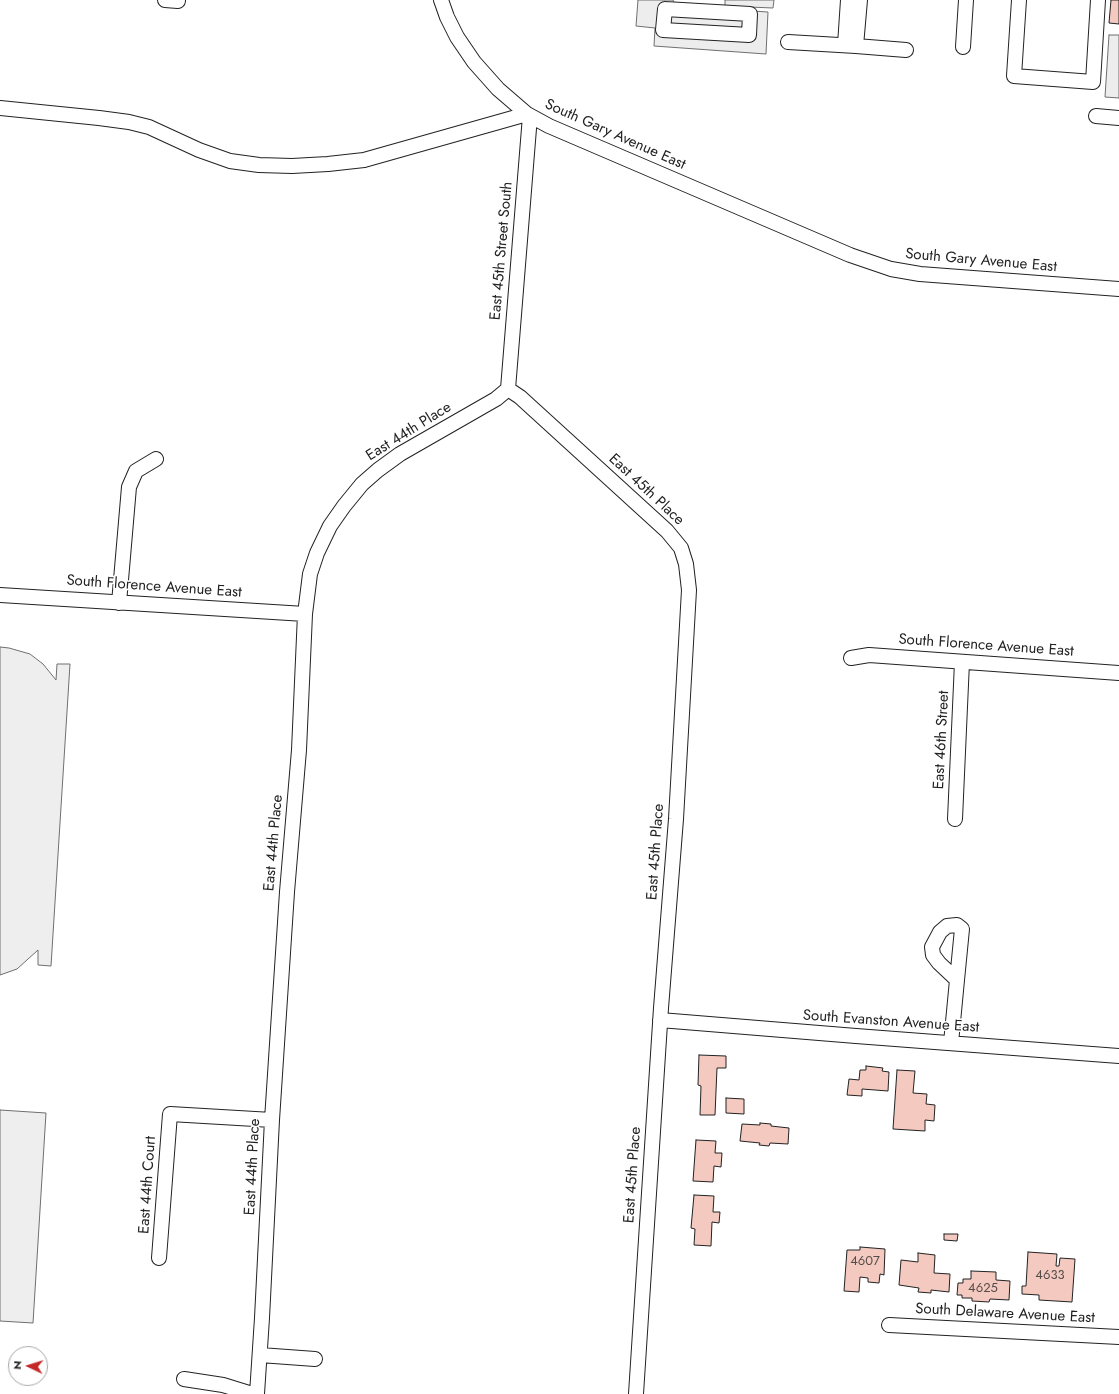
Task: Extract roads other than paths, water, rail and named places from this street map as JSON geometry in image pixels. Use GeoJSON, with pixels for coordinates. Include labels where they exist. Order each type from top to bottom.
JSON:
{"type":"FeatureCollection","features":[{"type":"Feature","properties":{"kind":"street"},"geometry":{"type":"LineString","coordinates":[[441,0],[447,17],[457,37],[474,62],[498,89],[528,115]]}},
{"type":"Feature","properties":{"kind":"street"},"geometry":{"type":"LineString","coordinates":[[848,0],[851,46]]}},
{"type":"Feature","properties":{"kind":"street"},"geometry":{"type":"LineString","coordinates":[[851,46],[860,0]]}},
{"type":"Feature","properties":{"kind":"street"},"geometry":{"type":"LineString","coordinates":[[963,47],[966,0]]}},
{"type":"Feature","properties":{"kind":"street"},"geometry":{"type":"LineString","coordinates":[[1019,0],[1014,76],[1093,82],[1098,0]]}},
{"type":"Feature","properties":{"kind":"street"},"geometry":{"type":"LineString","coordinates":[[687,5],[750,14],[749,35],[663,30],[664,9],[687,5]]}},
{"type":"Feature","properties":{"kind":"street"},"geometry":{"type":"LineString","coordinates":[[788,42],[906,50]]}},
{"type":"Feature","properties":{"kind":"street","name":"South Gary Avenue East"},"geometry":{"type":"LineString","coordinates":[[0,108],[129,122],[149,127],[200,150],[230,161],[259,165],[292,166],[364,160],[528,115],[557,129],[850,255],[891,269],[920,274],[1119,290]]}},
{"type":"Feature","properties":{"kind":"street","name":"East 45th Street South"},"geometry":{"type":"LineString","coordinates":[[508,389],[528,115]]}},
{"type":"Feature","properties":{"kind":"street"},"geometry":{"type":"LineString","coordinates":[[1096,116],[1119,118]]}},
{"type":"Feature","properties":{"kind":"street","name":"East 44th Place"},"geometry":{"type":"LineString","coordinates":[[256,1394],[260,1356],[272,1120],[286,900],[299,750],[305,614],[310,574],[317,553],[330,526],[362,484],[400,454],[496,399],[508,389]]}},
{"type":"Feature","properties":{"kind":"street","name":"East 45th Place"},"geometry":{"type":"LineString","coordinates":[[508,389],[520,397],[667,531],[681,548],[686,564],[689,590],[677,811],[660,1020],[636,1394]]}},
{"type":"Feature","properties":{"kind":"street"},"geometry":{"type":"LineString","coordinates":[[119,602],[129,486],[136,471],[156,459]]}},
{"type":"Feature","properties":{"kind":"street","name":"South Florence Avenue East"},"geometry":{"type":"LineString","coordinates":[[0,595],[305,614]]}},
{"type":"Feature","properties":{"kind":"street","name":"South Florence Avenue East"},"geometry":{"type":"LineString","coordinates":[[851,658],[869,655],[1119,673]]}},
{"type":"Feature","properties":{"kind":"street","name":"East 46th Street"},"geometry":{"type":"LineString","coordinates":[[955,819],[962,662]]}},
{"type":"Feature","properties":{"kind":"street"},"geometry":{"type":"LineString","coordinates":[[951,1043],[957,980]]}},
{"type":"Feature","properties":{"kind":"street","name":"South Evanston Avenue East"},"geometry":{"type":"LineString","coordinates":[[660,1020],[1119,1056]]}},
{"type":"Feature","properties":{"kind":"street","name":"East 44th Court"},"geometry":{"type":"LineString","coordinates":[[159,1258],[170,1114],[272,1120]]}},
{"type":"Feature","properties":{"kind":"street","name":"South Delaware Avenue East"},"geometry":{"type":"LineString","coordinates":[[889,1324],[1119,1337]]}},
{"type":"Feature","properties":{"kind":"street"},"geometry":{"type":"LineString","coordinates":[[260,1356],[315,1359]]}},
{"type":"Feature","properties":{"kind":"street"},"geometry":{"type":"LineString","coordinates":[[184,1379],[223,1385],[252,1394]]}}]}
